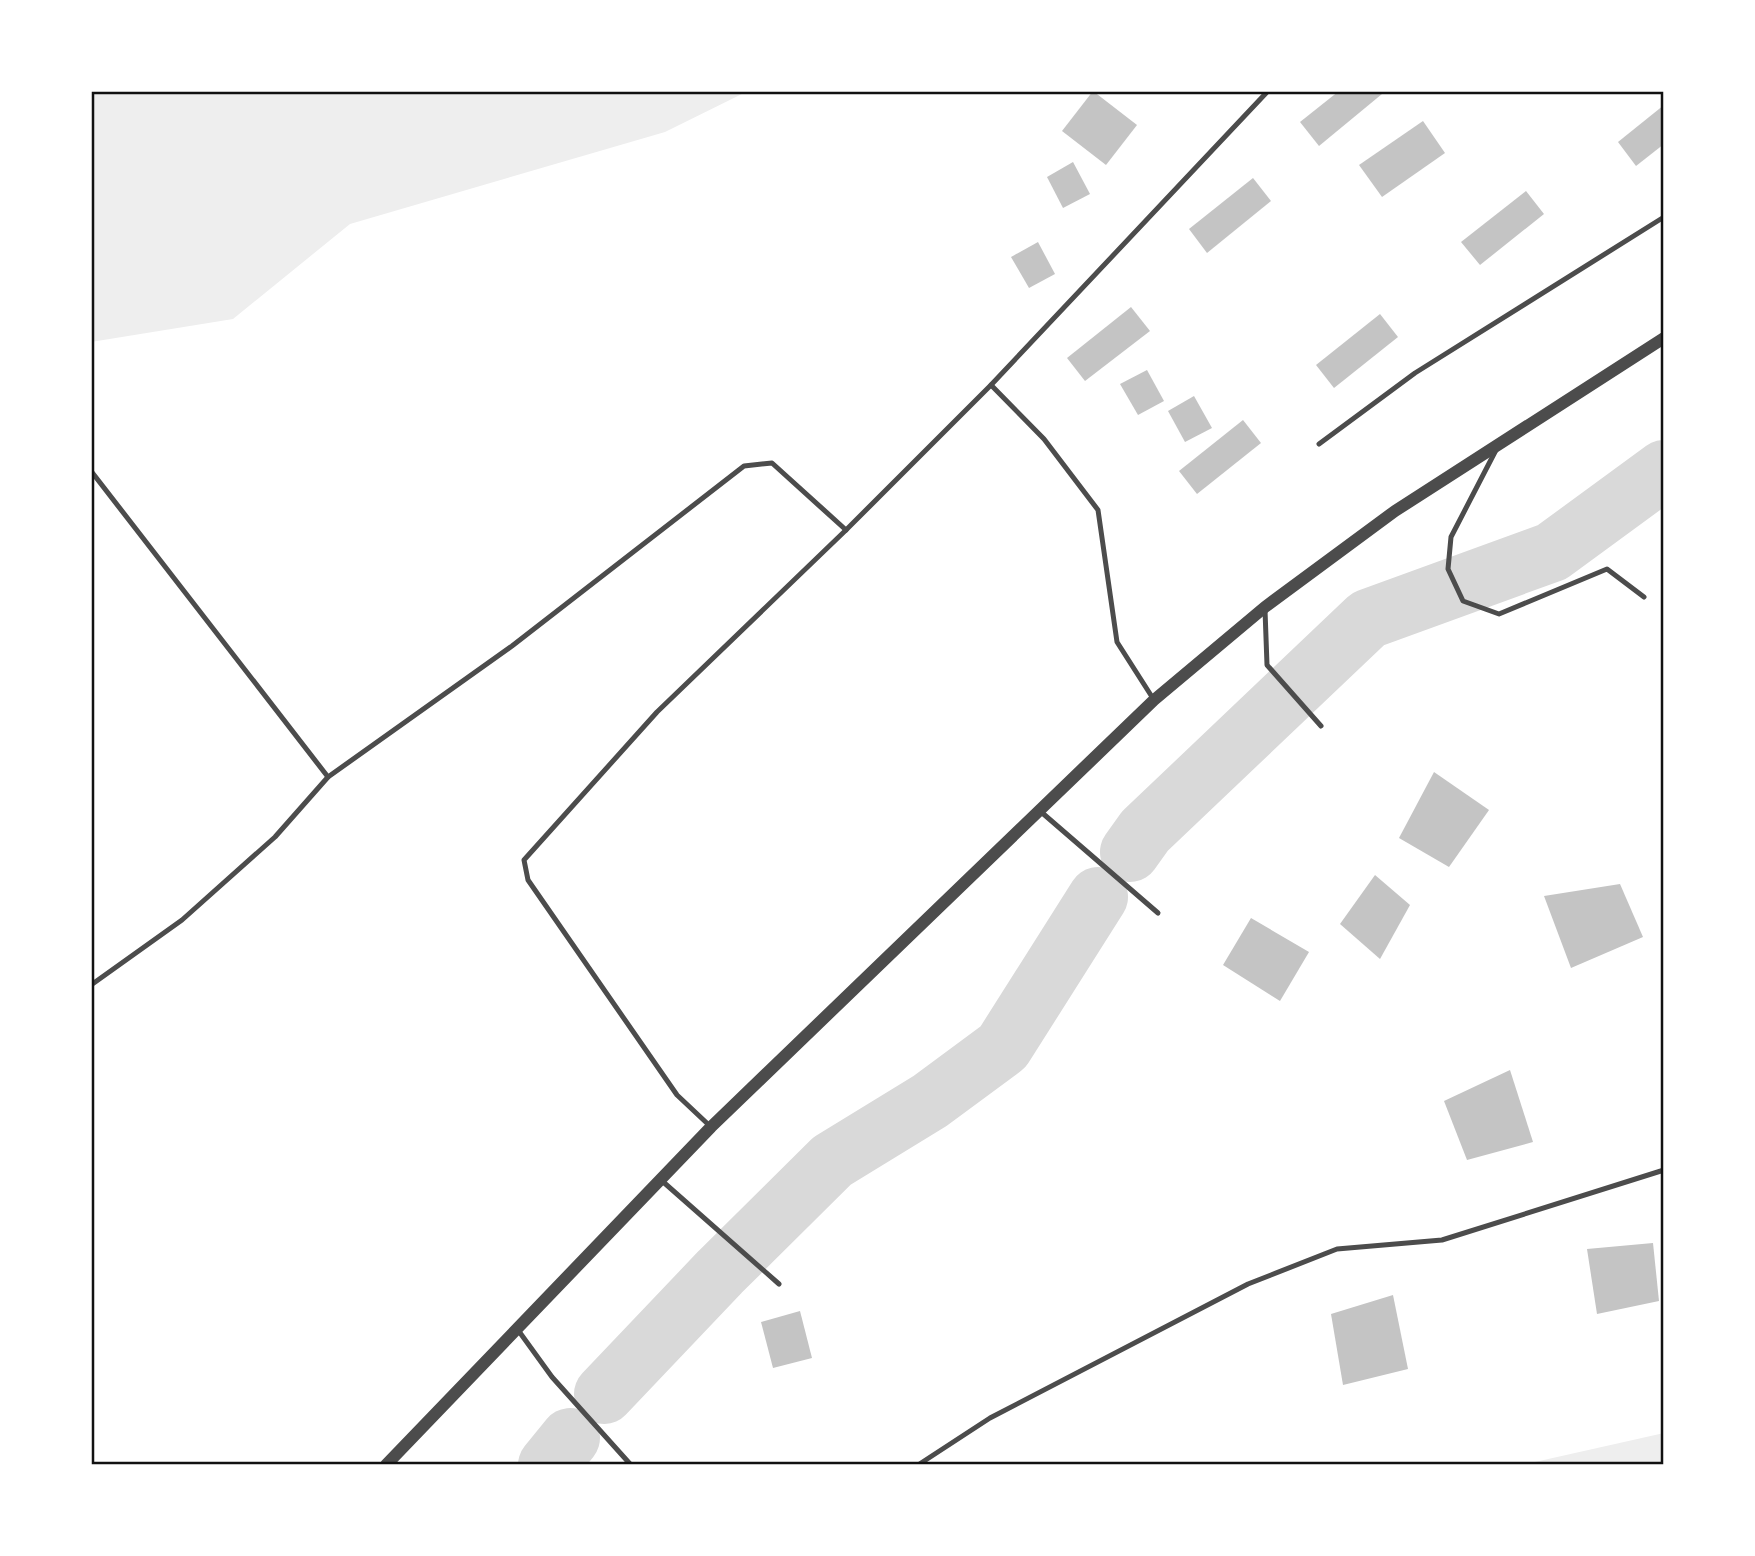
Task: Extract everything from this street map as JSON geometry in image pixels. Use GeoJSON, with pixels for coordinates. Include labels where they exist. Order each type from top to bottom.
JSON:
{"type":"FeatureCollection","features":[{"type":"Feature","properties":{"kind":"street"},"geometry":{"type":"LineString","coordinates":[[386,1465],[711,1127],[1154,700],[1265,607],[1395,511],[1664,338]]}},
{"type":"Feature","properties":{"kind":"lane"},"geometry":{"type":"LineString","coordinates":[[711,1127],[677,1095],[528,880],[524,860],[657,712],[846,530],[991,385],[1268,91]]}},
{"type":"Feature","properties":{"kind":"lane"},"geometry":{"type":"LineString","coordinates":[[1320,444],[1415,373],[1664,217]]}},
{"type":"Feature","properties":{"kind":"lane"},"geometry":{"type":"LineString","coordinates":[[991,385],[1044,439],[1098,510],[1118,642],[1154,700]]}},
{"type":"Feature","properties":{"kind":"lane"},"geometry":{"type":"LineString","coordinates":[[1499,444],[1451,537],[1448,569],[1463,601],[1499,614],[1608,569],[1644,597]]}},
{"type":"Feature","properties":{"kind":"lane"},"geometry":{"type":"LineString","coordinates":[[91,985],[182,920],[275,837],[328,778],[512,646],[744,466],[772,463],[846,530]]}},
{"type":"Feature","properties":{"kind":"lane"},"geometry":{"type":"LineString","coordinates":[[91,471],[328,778]]}},
{"type":"Feature","properties":{"kind":"lane"},"geometry":{"type":"LineString","coordinates":[[1265,607],[1267,666],[1321,726]]}},
{"type":"Feature","properties":{"kind":"lane"},"geometry":{"type":"LineString","coordinates":[[1038,809],[1158,914]]}},
{"type":"Feature","properties":{"kind":"lane"},"geometry":{"type":"LineString","coordinates":[[918,1465],[990,1418],[1260,1279],[1337,1249],[1442,1240],[1664,1170]]}},
{"type":"Feature","properties":{"kind":"lane"},"geometry":{"type":"LineString","coordinates":[[661,1180],[779,1284]]}},
{"type":"Feature","properties":{"kind":"lane"},"geometry":{"type":"LineString","coordinates":[[518,1330],[552,1377],[631,1465]]}},
{"type":"Feature","properties":{"kind":"shaded area"},"geometry":{"type":"Polygon","coordinates":[[[91,91],[748,91],[665,132],[350,224],[233,319],[91,342],[91,91]]]}},
{"type":"Feature","properties":{"kind":"shaded area"},"geometry":{"type":"Polygon","coordinates":[[[1664,1433],[1664,1465],[1523,1465],[1526,1464],[1664,1433]]]}},
{"type":"Feature","properties":{"kind":"building"},"geometry":{"type":"Polygon","coordinates":[[[1093,91],[1137,125],[1106,165],[1062,131],[1093,91]]]}},
{"type":"Feature","properties":{"kind":"building"},"geometry":{"type":"Polygon","coordinates":[[[1339,91],[1379,91],[1382,94],[1319,146],[1300,122],[1339,91]]]}},
{"type":"Feature","properties":{"kind":"building"},"geometry":{"type":"Polygon","coordinates":[[[1664,105],[1664,144],[1636,166],[1618,142],[1664,105]]]}},
{"type":"Feature","properties":{"kind":"building"},"geometry":{"type":"Polygon","coordinates":[[[1423,121],[1445,153],[1382,197],[1359,165],[1423,121]]]}},
{"type":"Feature","properties":{"kind":"building"},"geometry":{"type":"Polygon","coordinates":[[[1073,162],[1090,194],[1063,208],[1047,177],[1073,162]]]}},
{"type":"Feature","properties":{"kind":"building"},"geometry":{"type":"Polygon","coordinates":[[[1253,178],[1271,201],[1207,253],[1189,229],[1253,178]]]}},
{"type":"Feature","properties":{"kind":"building"},"geometry":{"type":"Polygon","coordinates":[[[1526,191],[1544,214],[1480,265],[1461,242],[1526,191]]]}},
{"type":"Feature","properties":{"kind":"building"},"geometry":{"type":"Polygon","coordinates":[[[1038,242],[1055,274],[1029,288],[1011,257],[1038,242]]]}},
{"type":"Feature","properties":{"kind":"building"},"geometry":{"type":"Polygon","coordinates":[[[1131,307],[1150,331],[1085,381],[1067,358],[1131,307]]]}},
{"type":"Feature","properties":{"kind":"building"},"geometry":{"type":"Polygon","coordinates":[[[1380,314],[1398,337],[1334,388],[1316,365],[1380,314]]]}},
{"type":"Feature","properties":{"kind":"building"},"geometry":{"type":"Polygon","coordinates":[[[1147,370],[1164,401],[1138,415],[1120,384],[1147,370]]]}},
{"type":"Feature","properties":{"kind":"building"},"geometry":{"type":"Polygon","coordinates":[[[1194,396],[1212,428],[1185,442],[1168,411],[1194,396]]]}},
{"type":"Feature","properties":{"kind":"building"},"geometry":{"type":"Polygon","coordinates":[[[1243,420],[1261,443],[1197,494],[1179,471],[1243,420]]]}},
{"type":"Feature","properties":{"kind":"building"},"geometry":{"type":"Polygon","coordinates":[[[1434,772],[1489,810],[1449,867],[1399,838],[1434,772]]]}},
{"type":"Feature","properties":{"kind":"building"},"geometry":{"type":"Polygon","coordinates":[[[1375,875],[1410,905],[1380,959],[1340,924],[1375,875]]]}},
{"type":"Feature","properties":{"kind":"building"},"geometry":{"type":"Polygon","coordinates":[[[1620,884],[1643,937],[1571,968],[1544,896],[1620,884]]]}},
{"type":"Feature","properties":{"kind":"building"},"geometry":{"type":"Polygon","coordinates":[[[1251,918],[1309,952],[1280,1001],[1223,965],[1251,918]]]}},
{"type":"Feature","properties":{"kind":"building"},"geometry":{"type":"Polygon","coordinates":[[[1510,1070],[1533,1142],[1467,1160],[1444,1101],[1510,1070]]]}},
{"type":"Feature","properties":{"kind":"building"},"geometry":{"type":"Polygon","coordinates":[[[1653,1243],[1659,1301],[1597,1314],[1587,1249],[1653,1243]]]}},
{"type":"Feature","properties":{"kind":"building"},"geometry":{"type":"Polygon","coordinates":[[[1393,1295],[1408,1369],[1343,1385],[1331,1314],[1393,1295]]]}},
{"type":"Feature","properties":{"kind":"building"},"geometry":{"type":"Polygon","coordinates":[[[800,1311],[812,1358],[773,1368],[761,1322],[800,1311]]]}},
{"type":"Feature","properties":{"kind":"waterway"},"geometry":{"type":"LineString","coordinates":[[1130,852],[1145,831],[1368,619],[1552,552],[1664,470]]}},
{"type":"Feature","properties":{"kind":"waterway"},"geometry":{"type":"LineString","coordinates":[[604,1394],[720,1272],[832,1161],[930,1101],[1003,1047],[1098,897]]}},
{"type":"Feature","properties":{"kind":"waterway"},"geometry":{"type":"LineString","coordinates":[[548,1465],[570,1438]]}}]}
